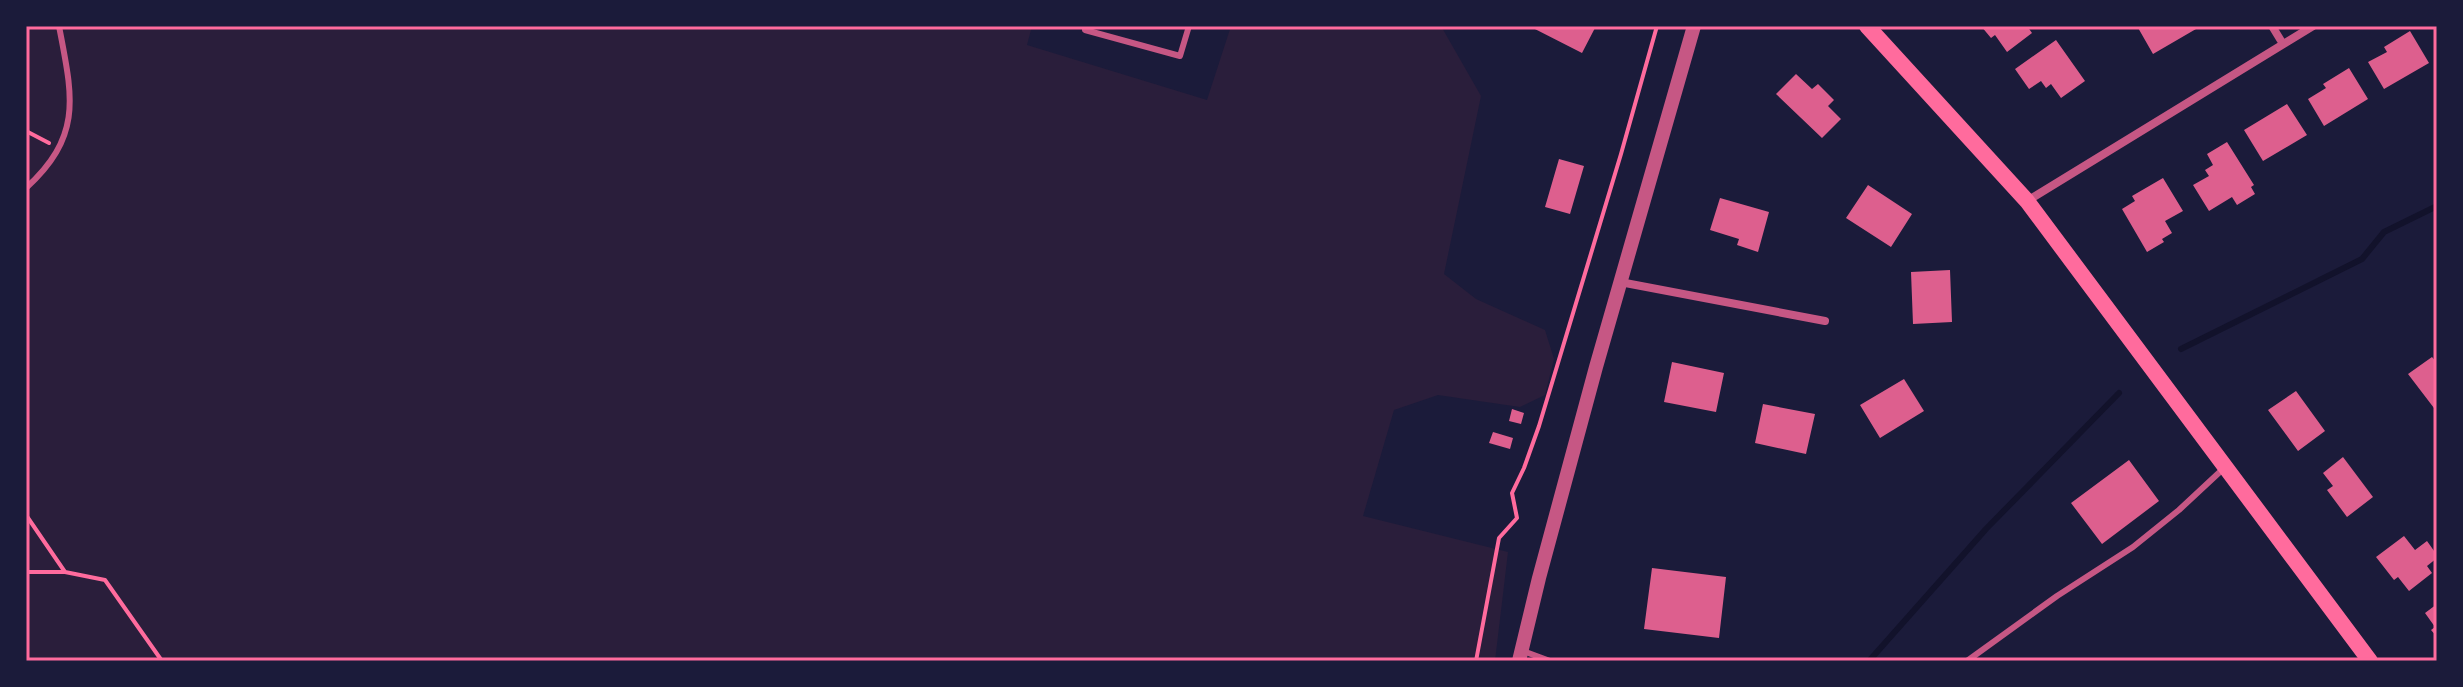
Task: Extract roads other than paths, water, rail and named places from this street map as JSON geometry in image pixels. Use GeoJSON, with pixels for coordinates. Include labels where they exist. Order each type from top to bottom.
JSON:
{"type":"FeatureCollection","features":[{"type":"Feature","properties":{"kind":"main road"},"geometry":{"type":"LineString","coordinates":[[1867,26],[2027,201],[2370,661]]}},
{"type":"Feature","properties":{"kind":"street"},"geometry":{"type":"LineString","coordinates":[[1520,656],[1620,282],[1694,26]]}},
{"type":"Feature","properties":{"kind":"street"},"geometry":{"type":"LineString","coordinates":[[2272,26],[2283,44]]}},
{"type":"Feature","properties":{"kind":"street"},"geometry":{"type":"LineString","coordinates":[[2027,201],[2313,26]]}},
{"type":"Feature","properties":{"kind":"street"},"geometry":{"type":"LineString","coordinates":[[1620,282],[1825,321]]}},
{"type":"Feature","properties":{"kind":"lane"},"geometry":{"type":"LineString","coordinates":[[26,188],[53,158],[70,124],[71,89],[59,26]]}},
{"type":"Feature","properties":{"kind":"lane"},"geometry":{"type":"LineString","coordinates":[[1086,26],[1085,30],[1180,56],[1189,26]]}},
{"type":"Feature","properties":{"kind":"lane"},"geometry":{"type":"LineString","coordinates":[[1967,661],[2057,596],[2133,547],[2226,466]]}},
{"type":"Feature","properties":{"kind":"lane"},"geometry":{"type":"LineString","coordinates":[[1520,656],[1550,661]]}},
{"type":"Feature","properties":{"kind":"waterway"},"geometry":{"type":"LineString","coordinates":[[2181,349],[2362,259],[2384,232],[2437,206]]}},
{"type":"Feature","properties":{"kind":"waterway"},"geometry":{"type":"LineString","coordinates":[[1869,661],[1986,529],[2119,393]]}}]}
